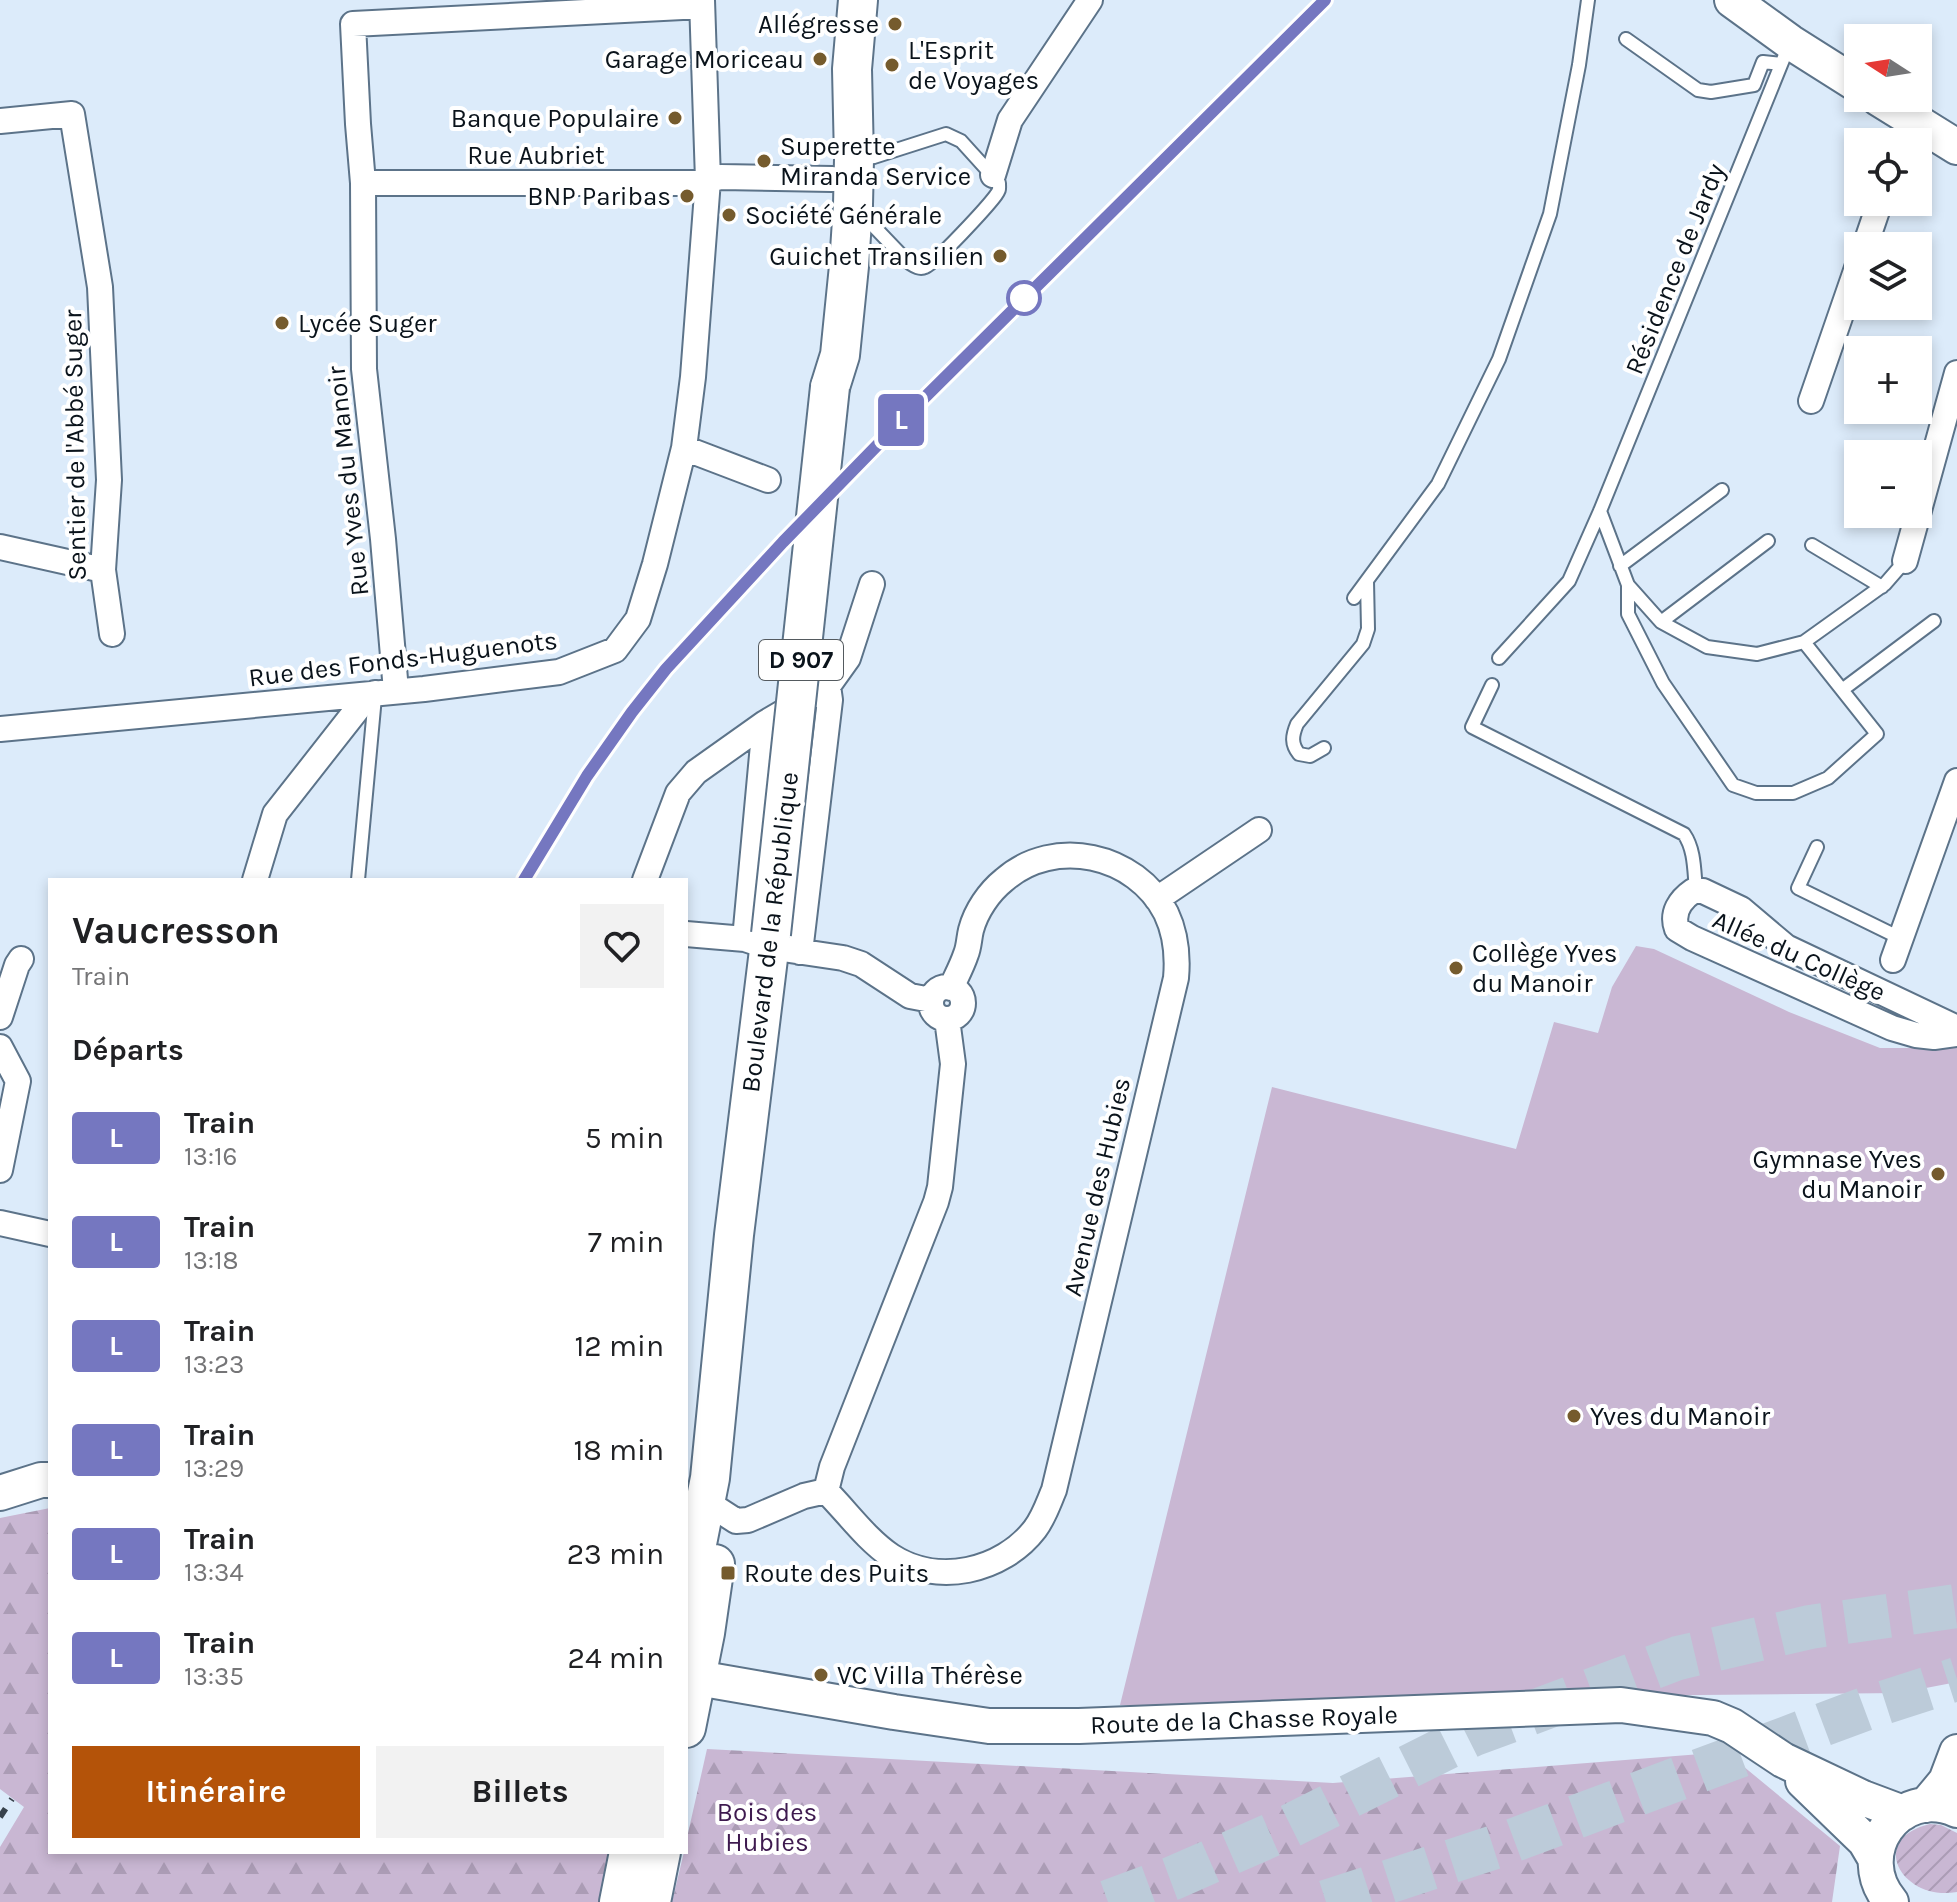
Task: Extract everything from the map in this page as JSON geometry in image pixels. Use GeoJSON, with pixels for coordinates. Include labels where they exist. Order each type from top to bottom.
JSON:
{"type":"FeatureCollection","features":[{"type":"Feature","properties":{"kind":"main road","name":"Boulevard de la République"},"geometry":{"type":"LineString","coordinates":[[688,1708],[691,1677],[705,1633],[715,1567],[714,1494],[734,1235],[771,943],[830,387],[827,356],[834,247],[846,181],[858,0]]}},
{"type":"Feature","properties":{"kind":"main road","name":"Boulevard de la République"},"geometry":{"type":"LineString","coordinates":[[688,1592],[714,1494]]}},
{"type":"Feature","properties":{"kind":"main road"},"geometry":{"type":"LineString","coordinates":[[619,1902],[629,1854]]}},
{"type":"Feature","properties":{"kind":"main road"},"geometry":{"type":"LineString","coordinates":[[651,1902],[661,1854]]}},
{"type":"Feature","properties":{"kind":"street"},"geometry":{"type":"LineString","coordinates":[[993,175],[1010,120],[1090,0]]}},
{"type":"Feature","properties":{"kind":"street"},"geometry":{"type":"LineString","coordinates":[[1732,0],[1786,53],[1844,79]]}},
{"type":"Feature","properties":{"kind":"street","name":"Rue Yves du Manoir"},"geometry":{"type":"LineString","coordinates":[[386,692],[383,539],[364,369],[363,183],[353,24],[702,3]]}},
{"type":"Feature","properties":{"kind":"street","name":"Rue des Fonds-Huguenots"},"geometry":{"type":"LineString","coordinates":[[0,729],[559,672],[615,650],[638,619],[684,448],[693,377],[708,180],[702,3]]}},
{"type":"Feature","properties":{"kind":"street"},"geometry":{"type":"LineString","coordinates":[[1890,112],[1903,128]]}},
{"type":"Feature","properties":{"kind":"street","name":"Sentier de l'Abbé Suger"},"geometry":{"type":"LineString","coordinates":[[0,121],[72,114],[100,287],[109,480],[103,570],[112,634]]}},
{"type":"Feature","properties":{"kind":"street"},"geometry":{"type":"LineString","coordinates":[[1932,139],[1957,147]]}},
{"type":"Feature","properties":{"kind":"street","name":"Rue Aubriet"},"geometry":{"type":"LineString","coordinates":[[363,183],[694,183],[721,177],[846,181]]}},
{"type":"Feature","properties":{"kind":"street"},"geometry":{"type":"LineString","coordinates":[[1811,401],[1844,306]]}},
{"type":"Feature","properties":{"kind":"street"},"geometry":{"type":"LineString","coordinates":[[1905,561],[1949,429],[1957,373]]}},
{"type":"Feature","properties":{"kind":"street"},"geometry":{"type":"LineString","coordinates":[[684,448],[768,480]]}},
{"type":"Feature","properties":{"kind":"street"},"geometry":{"type":"LineString","coordinates":[[0,547],[103,570]]}},
{"type":"Feature","properties":{"kind":"street"},"geometry":{"type":"LineString","coordinates":[[646,878],[678,793],[696,772],[765,723],[828,686],[848,658],[872,584]]}},
{"type":"Feature","properties":{"kind":"street"},"geometry":{"type":"LineString","coordinates":[[771,943],[830,700],[828,686]]}},
{"type":"Feature","properties":{"kind":"street"},"geometry":{"type":"LineString","coordinates":[[256,878],[275,814],[359,707],[386,692]]}},
{"type":"Feature","properties":{"kind":"street"},"geometry":{"type":"LineString","coordinates":[[765,723],[771,943]]}},
{"type":"Feature","properties":{"kind":"street"},"geometry":{"type":"LineString","coordinates":[[1897,949],[1951,818],[1957,781]]}},
{"type":"Feature","properties":{"kind":"street"},"geometry":{"type":"LineString","coordinates":[[1157,899],[1259,830]]}},
{"type":"Feature","properties":{"kind":"street","name":"Avenue des Hubies"},"geometry":{"type":"LineString","coordinates":[[826,1491],[872,1540],[892,1556],[913,1566],[940,1572],[964,1571],[996,1561],[1015,1549],[1043,1517],[1054,1490],[1176,978],[1175,936],[1167,914],[1157,899],[1142,881],[1125,869],[1096,858],[1074,855],[1038,860],[1003,880],[987,898],[971,928],[966,954],[941,994]]}},
{"type":"Feature","properties":{"kind":"street","name":"Allée du Collège"},"geometry":{"type":"LineString","coordinates":[[1957,1028],[1786,947],[1741,909],[1711,894],[1696,890],[1684,897],[1675,913],[1677,929],[1692,938],[1892,1028],[1934,1037],[1957,1034]]}},
{"type":"Feature","properties":{"kind":"street"},"geometry":{"type":"LineString","coordinates":[[688,934],[771,943],[843,958],[861,964],[910,996],[941,994],[934,1013],[947,1019],[953,1064],[936,1202],[832,1467],[826,1491],[804,1496],[748,1520],[736,1521],[714,1494]]}},
{"type":"Feature","properties":{"kind":"street"},"geometry":{"type":"LineString","coordinates":[[0,1017],[21,959]]}},
{"type":"Feature","properties":{"kind":"street"},"geometry":{"type":"LineString","coordinates":[[0,1047],[18,1081],[0,1170]]}},
{"type":"Feature","properties":{"kind":"street"},"geometry":{"type":"LineString","coordinates":[[4,1231],[48,1234]]}},
{"type":"Feature","properties":{"kind":"street"},"geometry":{"type":"LineString","coordinates":[[0,1493],[48,1480]]}},
{"type":"Feature","properties":{"kind":"street","name":"Route de la Chasse Royale"},"geometry":{"type":"LineString","coordinates":[[691,1677],[989,1726],[1092,1725],[1621,1705],[1713,1718],[1732,1726],[1783,1760],[1863,1798],[1929,1809]]}},
{"type":"Feature","properties":{"kind":"street"},"geometry":{"type":"LineString","coordinates":[[1880,1886],[1877,1844],[1892,1821],[1929,1809],[1946,1781],[1957,1752]]}},
{"type":"Feature","properties":{"kind":"street","name":"Route de la Chasse Royale"},"geometry":{"type":"LineString","coordinates":[[1783,1760],[1865,1841],[1880,1886]]}},
{"type":"Feature","properties":{"kind":"lane"},"geometry":{"type":"LineString","coordinates":[[1354,598],[1438,484],[1499,359],[1550,214],[1579,65],[1588,0]]}},
{"type":"Feature","properties":{"kind":"lane"},"geometry":{"type":"LineString","coordinates":[[1626,39],[1698,90],[1711,92],[1754,85],[1763,62],[1786,53]]}},
{"type":"Feature","properties":{"kind":"lane","name":"Résidence de Jardy"},"geometry":{"type":"LineString","coordinates":[[1499,658],[1569,581],[1786,53]]}},
{"type":"Feature","properties":{"kind":"lane"},"geometry":{"type":"LineString","coordinates":[[946,134],[961,141],[993,175],[999,183],[999,191],[925,267],[917,267],[908,262],[846,181],[874,157],[946,134]]}},
{"type":"Feature","properties":{"kind":"lane"},"geometry":{"type":"LineString","coordinates":[[1620,566],[1722,490]]}},
{"type":"Feature","properties":{"kind":"lane"},"geometry":{"type":"LineString","coordinates":[[1600,511],[1628,585],[1661,622],[1707,647],[1757,654],[1804,642],[1882,587],[1905,561]]}},
{"type":"Feature","properties":{"kind":"lane"},"geometry":{"type":"LineString","coordinates":[[1661,622],[1768,541]]}},
{"type":"Feature","properties":{"kind":"lane"},"geometry":{"type":"LineString","coordinates":[[1812,545],[1882,587]]}},
{"type":"Feature","properties":{"kind":"lane"},"geometry":{"type":"LineString","coordinates":[[1324,748],[1310,756],[1299,754],[1292,743],[1294,731],[1363,644],[1368,629],[1367,581]]}},
{"type":"Feature","properties":{"kind":"lane"},"geometry":{"type":"LineString","coordinates":[[1628,585],[1628,614],[1663,683],[1733,785],[1756,793],[1793,793],[1828,778],[1877,734],[1804,642]]}},
{"type":"Feature","properties":{"kind":"lane"},"geometry":{"type":"LineString","coordinates":[[1842,690],[1934,621]]}},
{"type":"Feature","properties":{"kind":"lane"},"geometry":{"type":"LineString","coordinates":[[1492,685],[1472,727],[1684,834],[1691,850],[1696,890]]}},
{"type":"Feature","properties":{"kind":"lane"},"geometry":{"type":"LineString","coordinates":[[358,878],[386,692]]}},
{"type":"Feature","properties":{"kind":"lane"},"geometry":{"type":"LineString","coordinates":[[1817,847],[1798,888],[1897,949]]}},
{"type":"Feature","properties":{"kind":"green space","name":"Yves du Manoir"},"geometry":{"type":"Polygon","coordinates":[[[1636,946],[1654,949],[1789,1012],[1880,1048],[1957,1048],[1957,1682],[1900,1693],[1590,1696],[1322,1708],[1120,1705],[1272,1087],[1516,1149],[1554,1022],[1598,1033],[1612,987],[1636,946]]]}},
{"type":"Feature","properties":{"kind":"green space"},"geometry":{"type":"Polygon","coordinates":[[[48,1508],[48,1854],[613,1854],[601,1902],[0,1902],[0,1847],[24,1807],[0,1789],[0,1518],[48,1508]]]}},
{"type":"Feature","properties":{"kind":"green space","name":"Bois des Hubies"},"geometry":{"type":"Polygon","coordinates":[[[707,1749],[1333,1783],[1726,1752],[1840,1846],[1832,1902],[672,1902],[684,1854],[688,1854],[688,1833],[707,1749]]]}},
{"type":"Feature","properties":{"kind":"green space"},"geometry":{"type":"Polygon","coordinates":[[[1930,1824],[1941,1825],[1957,1833],[1957,1892],[1937,1893],[1921,1888],[1907,1879],[1899,1867],[1896,1855],[1899,1842],[1911,1832],[1930,1824]]]}},
{"type":"Feature","properties":{"kind":"tunnel"},"geometry":{"type":"LineString","coordinates":[[1108,1902],[1173,1878],[1278,1832],[1472,1735],[1678,1658],[1810,1627],[1957,1606]]}},
{"type":"Feature","properties":{"kind":"tunnel"},"geometry":{"type":"LineString","coordinates":[[1326,1902],[1498,1846],[1870,1707],[1957,1679]]}},
{"type":"Feature","properties":{"kind":"railway"},"geometry":{"type":"LineString","coordinates":[[525,878],[587,776],[666,669],[898,424],[1325,0]]}},
{"type":"Feature","properties":{"kind":"railway"},"geometry":{"type":"LineString","coordinates":[[0,1817],[12,1799]]}},
{"type":"Feature","properties":{"kind":"train","name":"L"},"geometry":{"type":"LineString","coordinates":[[525,878],[587,776],[666,669],[898,424],[1325,0]]}},
{"type":"Feature","properties":{"kind":"place","name":"Allégresse"},"geometry":{"type":"Point","coordinates":[895,24]}},
{"type":"Feature","properties":{"kind":"place","name":"Garage Moriceau"},"geometry":{"type":"Point","coordinates":[820,59]}},
{"type":"Feature","properties":{"kind":"place","name":"L'Esprit de Voyages"},"geometry":{"type":"Point","coordinates":[892,65]}},
{"type":"Feature","properties":{"kind":"place","name":"Banque Populaire"},"geometry":{"type":"Point","coordinates":[675,118]}},
{"type":"Feature","properties":{"kind":"place","name":"Superette Miranda Service"},"geometry":{"type":"Point","coordinates":[764,161]}},
{"type":"Feature","properties":{"kind":"place","name":"BNP Paribas"},"geometry":{"type":"Point","coordinates":[687,196]}},
{"type":"Feature","properties":{"kind":"place","name":"Société Générale"},"geometry":{"type":"Point","coordinates":[729,215]}},
{"type":"Feature","properties":{"kind":"place","name":"Guichet Transilien"},"geometry":{"type":"Point","coordinates":[1000,256]}},
{"type":"Feature","properties":{"kind":"place","name":"Lycée Suger"},"geometry":{"type":"Point","coordinates":[282,323]}},
{"type":"Feature","properties":{"kind":"place","name":"Collège Yves du Manoir"},"geometry":{"type":"Point","coordinates":[1456,968]}},
{"type":"Feature","properties":{"kind":"place","name":"Gymnase Yves du Manoir"},"geometry":{"type":"Point","coordinates":[1938,1174]}},
{"type":"Feature","properties":{"kind":"place","name":"Yves du Manoir"},"geometry":{"type":"Point","coordinates":[1574,1416]}},
{"type":"Feature","properties":{"kind":"place","name":"Route des Puits"},"geometry":{"type":"Point","coordinates":[728,1573]}},
{"type":"Feature","properties":{"kind":"place","name":"VC Villa Thérèse"},"geometry":{"type":"Point","coordinates":[821,1675]}}]}
